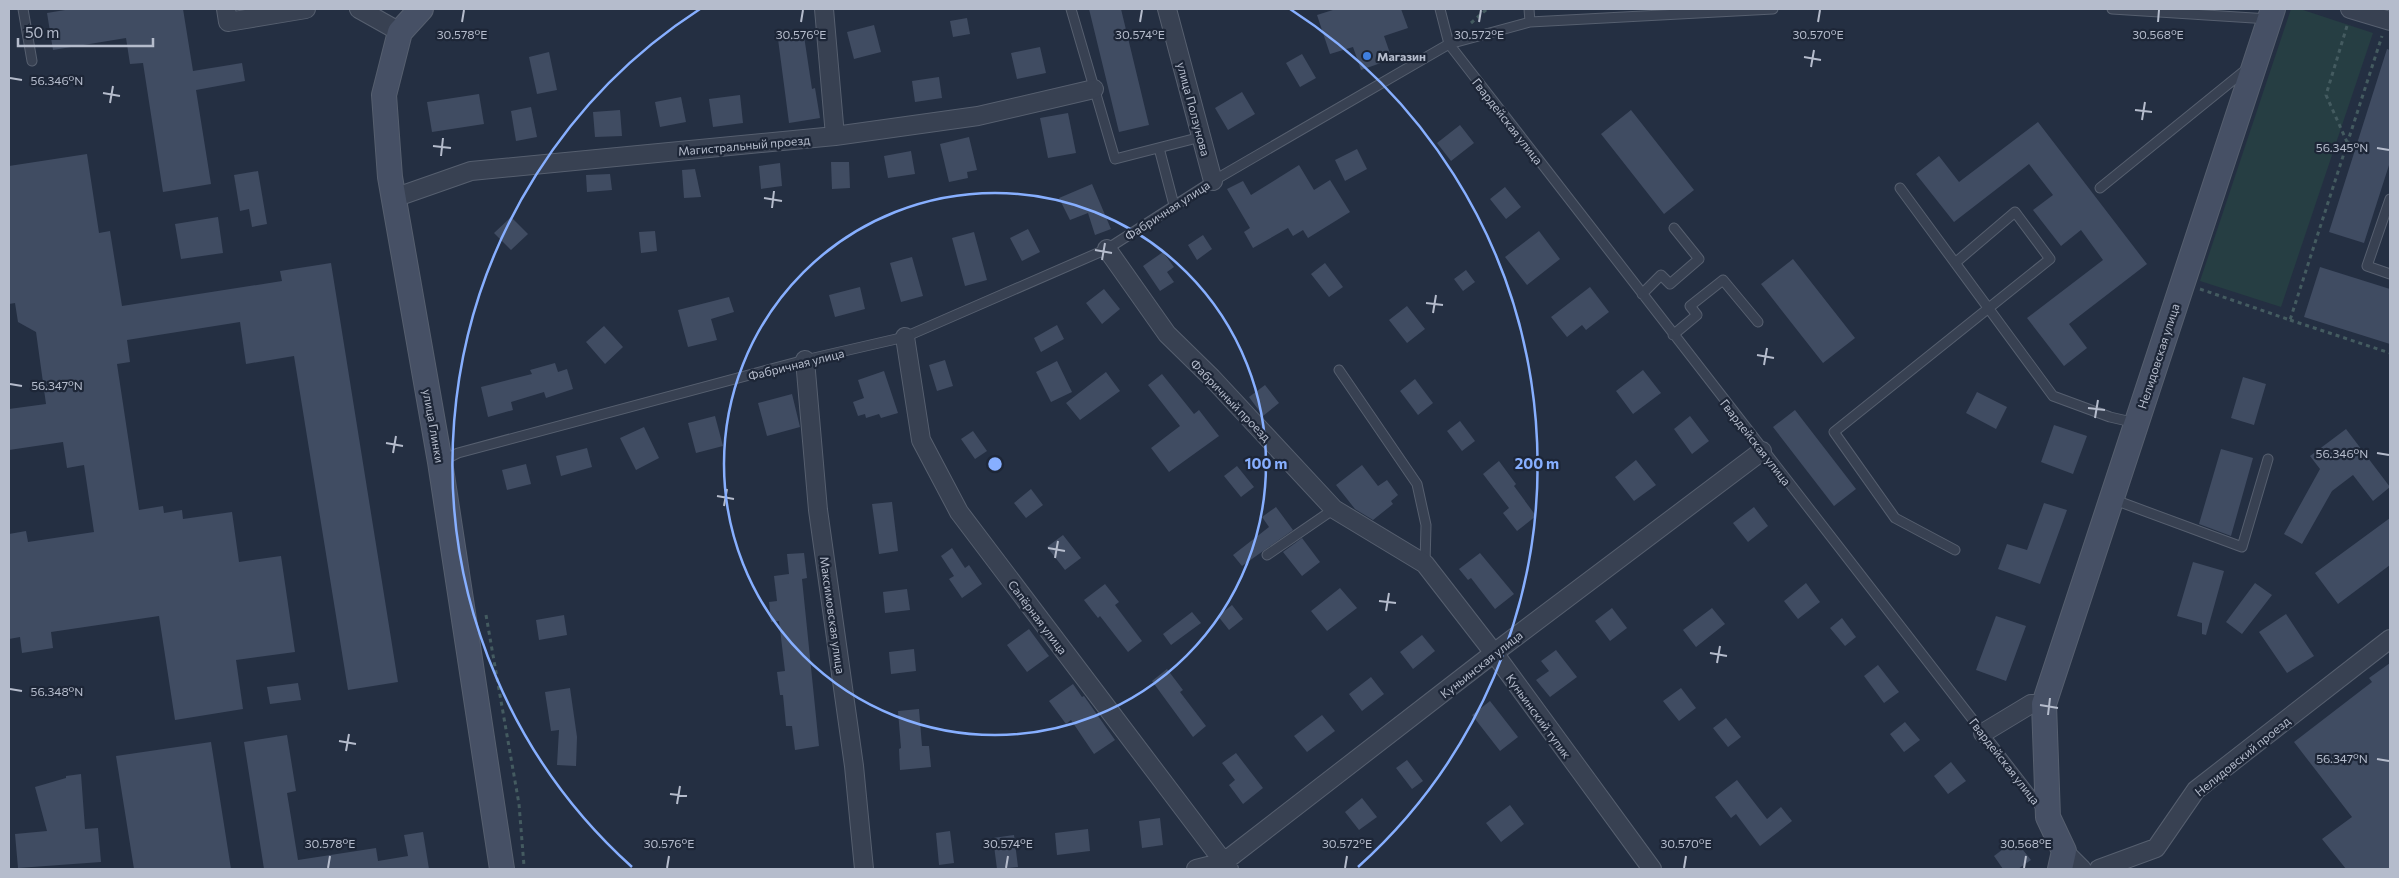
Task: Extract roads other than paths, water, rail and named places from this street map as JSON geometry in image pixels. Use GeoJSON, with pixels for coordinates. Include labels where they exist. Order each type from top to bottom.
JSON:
{"type":"FeatureCollection","features":[{"type":"Feature","properties":{"kind":"street"},"geometry":{"type":"LineString","coordinates":[[226,9],[228,22],[306,9]]}},
{"type":"Feature","properties":{"kind":"street"},"geometry":{"type":"LineString","coordinates":[[358,9],[400,32],[421,9]]}},
{"type":"Feature","properties":{"kind":"street"},"geometry":{"type":"LineString","coordinates":[[824,9],[835,136]]}},
{"type":"Feature","properties":{"kind":"street","name":"улица Ползунова"},"geometry":{"type":"LineString","coordinates":[[1167,9],[1213,181]]}},
{"type":"Feature","properties":{"kind":"street"},"geometry":{"type":"LineString","coordinates":[[2351,9],[2389,21]]}},
{"type":"Feature","properties":{"kind":"street","name":"Нелидовская улица"},"geometry":{"type":"LineString","coordinates":[[2048,817],[2044,704],[2272,14]]}},
{"type":"Feature","properties":{"kind":"street","name":"улица Глинки"},"geometry":{"type":"LineString","coordinates":[[400,32],[384,96],[390,177],[440,462],[502,869]]}},
{"type":"Feature","properties":{"kind":"street","name":"Магистральный проезд"},"geometry":{"type":"LineString","coordinates":[[394,198],[471,171],[835,136],[978,116],[1094,89]]}},
{"type":"Feature","properties":{"kind":"street","name":"Фабричный проезд"},"geometry":{"type":"LineString","coordinates":[[1107,249],[1167,334],[1212,378],[1334,508],[1425,564]]}},
{"type":"Feature","properties":{"kind":"street","name":"Сапёрная улица"},"geometry":{"type":"LineString","coordinates":[[905,338],[921,440],[959,512],[1226,866]]}},
{"type":"Feature","properties":{"kind":"street","name":"Максимовская улица"},"geometry":{"type":"LineString","coordinates":[[805,360],[818,510],[854,766],[864,869]]}},
{"type":"Feature","properties":{"kind":"street","name":"Куньинская улица"},"geometry":{"type":"LineString","coordinates":[[1196,869],[1226,866],[1494,653],[1762,451]]}},
{"type":"Feature","properties":{"kind":"street","name":"Куньинский тупик"},"geometry":{"type":"LineString","coordinates":[[1425,564],[1494,653],[1652,869]]}},
{"type":"Feature","properties":{"kind":"street","name":"Нелидовский проезд"},"geometry":{"type":"LineString","coordinates":[[2099,869],[2156,848],[2196,790],[2390,639]]}},
{"type":"Feature","properties":{"kind":"street"},"geometry":{"type":"LineString","coordinates":[[1983,733],[2031,704],[2044,704]]}},
{"type":"Feature","properties":{"kind":"street","name":"Гвардейская улица"},"geometry":{"type":"LineString","coordinates":[[2048,817],[2062,860],[2082,869]]}},
{"type":"Feature","properties":{"kind":"lane"},"geometry":{"type":"LineString","coordinates":[[23,9],[32,61]]}},
{"type":"Feature","properties":{"kind":"lane"},"geometry":{"type":"LineString","coordinates":[[1071,9],[1115,159],[1201,137]]}},
{"type":"Feature","properties":{"kind":"lane","name":"Гвардейская улица"},"geometry":{"type":"LineString","coordinates":[[1440,9],[1448,44],[1762,451],[2048,817]]}},
{"type":"Feature","properties":{"kind":"lane"},"geometry":{"type":"LineString","coordinates":[[1529,9],[1530,22]]}},
{"type":"Feature","properties":{"kind":"lane","name":"Фабричная улица"},"geometry":{"type":"LineString","coordinates":[[440,462],[458,453],[805,360],[905,338],[1107,249],[1213,181],[1448,44],[1530,22],[1773,9]]}},
{"type":"Feature","properties":{"kind":"lane"},"geometry":{"type":"LineString","coordinates":[[2112,9],[2272,14]]}},
{"type":"Feature","properties":{"kind":"lane"},"geometry":{"type":"LineString","coordinates":[[2100,188],[2257,63]]}},
{"type":"Feature","properties":{"kind":"lane"},"geometry":{"type":"LineString","coordinates":[[1159,148],[1174,206]]}},
{"type":"Feature","properties":{"kind":"lane"},"geometry":{"type":"LineString","coordinates":[[1900,188],[2053,396],[2136,423]]}},
{"type":"Feature","properties":{"kind":"lane"},"geometry":{"type":"LineString","coordinates":[[2390,199],[2368,266],[2390,274]]}},
{"type":"Feature","properties":{"kind":"lane"},"geometry":{"type":"LineString","coordinates":[[1955,263],[2014,212],[2050,259],[1834,432],[1895,518],[1955,550]]}},
{"type":"Feature","properties":{"kind":"lane"},"geometry":{"type":"LineString","coordinates":[[1642,294],[1661,275],[1670,284],[1699,259],[1674,228]]}},
{"type":"Feature","properties":{"kind":"lane"},"geometry":{"type":"LineString","coordinates":[[1673,335],[1697,315],[1690,306],[1723,280],[1758,322]]}},
{"type":"Feature","properties":{"kind":"lane"},"geometry":{"type":"LineString","coordinates":[[1338,370],[1416,484],[1426,525],[1425,564]]}},
{"type":"Feature","properties":{"kind":"lane"},"geometry":{"type":"LineString","coordinates":[[2112,499],[2242,547],[2268,459]]}},
{"type":"Feature","properties":{"kind":"lane"},"geometry":{"type":"LineString","coordinates":[[1267,555],[1334,508]]}},
{"type":"Feature","properties":{"kind":"place","name":"Магазин"},"geometry":{"type":"Point","coordinates":[1367,56]}}]}
